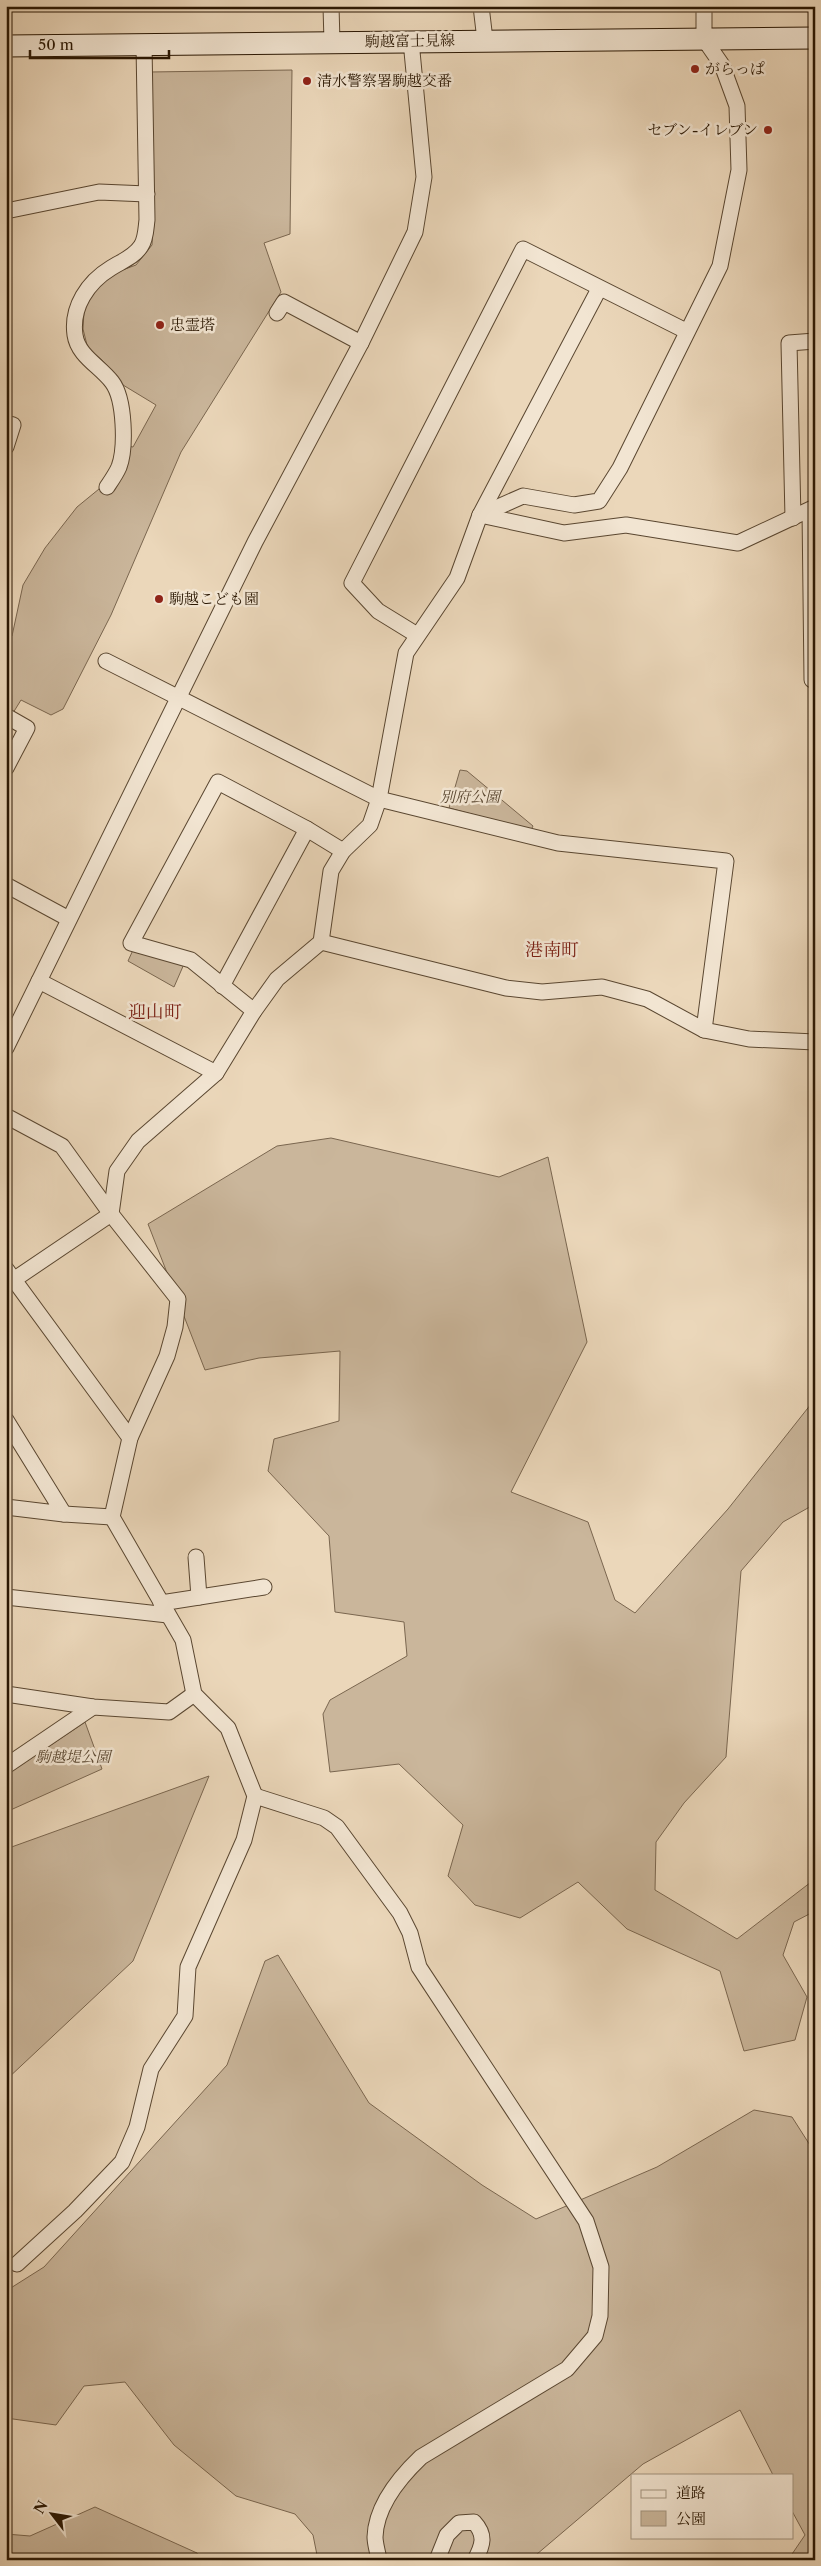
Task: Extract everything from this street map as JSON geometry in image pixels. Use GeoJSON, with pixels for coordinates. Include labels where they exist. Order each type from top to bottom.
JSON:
{"type":"FeatureCollection","features":[{"type":"Feature","properties":{"kind":"main road","name":"駒越富士見線"},"geometry":{"type":"LineString","coordinates":[[6,46],[815,38]]}},
{"type":"Feature","properties":{"kind":"street"},"geometry":{"type":"LineString","coordinates":[[332,6],[332,42]]}},
{"type":"Feature","properties":{"kind":"street"},"geometry":{"type":"LineString","coordinates":[[481,6],[485,40]]}},
{"type":"Feature","properties":{"kind":"street"},"geometry":{"type":"LineString","coordinates":[[480,515],[523,496],[574,505],[600,501],[620,468],[686,331],[720,266],[739,170],[737,106],[722,65],[704,39],[704,6]]}},
{"type":"Feature","properties":{"kind":"street"},"geometry":{"type":"LineString","coordinates":[[6,1048],[255,542],[361,343],[415,232],[424,178],[411,41]]}},
{"type":"Feature","properties":{"kind":"street"},"geometry":{"type":"LineString","coordinates":[[107,487],[118,469],[124,450],[121,409],[114,384],[81,350],[75,335],[76,314],[81,299],[94,281],[132,256],[143,244],[147,220],[144,45]]}},
{"type":"Feature","properties":{"kind":"street"},"geometry":{"type":"LineString","coordinates":[[6,211],[99,192],[147,194]]}},
{"type":"Feature","properties":{"kind":"street"},"geometry":{"type":"LineString","coordinates":[[417,635],[378,611],[352,583],[523,249],[599,289],[686,331]]}},
{"type":"Feature","properties":{"kind":"street"},"geometry":{"type":"LineString","coordinates":[[130,1438],[9,1278],[111,1214],[117,1171],[138,1141],[216,1074],[254,1011],[277,979],[321,942],[331,871],[343,851],[370,825],[379,799],[400,675],[406,652],[457,578],[480,515],[599,289]]}},
{"type":"Feature","properties":{"kind":"street"},"geometry":{"type":"LineString","coordinates":[[277,313],[284,302],[361,343]]}},
{"type":"Feature","properties":{"kind":"street"},"geometry":{"type":"LineString","coordinates":[[793,518],[789,343],[815,341]]}},
{"type":"Feature","properties":{"kind":"street"},"geometry":{"type":"LineString","coordinates":[[6,423],[13,425],[6,447]]}},
{"type":"Feature","properties":{"kind":"street"},"geometry":{"type":"LineString","coordinates":[[480,515],[564,533],[626,525],[738,543],[812,508],[812,680]]}},
{"type":"Feature","properties":{"kind":"street"},"geometry":{"type":"LineString","coordinates":[[106,661],[379,799],[558,844],[726,861],[704,1030]]}},
{"type":"Feature","properties":{"kind":"street"},"geometry":{"type":"LineString","coordinates":[[6,768],[27,728],[14,717]]}},
{"type":"Feature","properties":{"kind":"street"},"geometry":{"type":"LineString","coordinates":[[254,1011],[191,960],[131,943],[218,782],[308,829],[343,851]]}},
{"type":"Feature","properties":{"kind":"street"},"geometry":{"type":"LineString","coordinates":[[222,986],[308,829]]}},
{"type":"Feature","properties":{"kind":"street"},"geometry":{"type":"LineString","coordinates":[[6,886],[68,919]]}},
{"type":"Feature","properties":{"kind":"street"},"geometry":{"type":"LineString","coordinates":[[321,942],[506,988],[542,992],[602,987],[647,999],[704,1030],[748,1039],[815,1042]]}},
{"type":"Feature","properties":{"kind":"street"},"geometry":{"type":"LineString","coordinates":[[39,981],[216,1074]]}},
{"type":"Feature","properties":{"kind":"street"},"geometry":{"type":"LineString","coordinates":[[6,1116],[62,1146],[111,1214],[178,1299],[175,1327],[168,1356],[130,1438],[112,1517],[183,1640],[194,1694],[228,1728],[255,1796],[244,1840],[188,1967],[184,2016],[151,2069],[137,2127],[122,2162],[75,2211],[17,2264]]}},
{"type":"Feature","properties":{"kind":"street"},"geometry":{"type":"LineString","coordinates":[[6,1420],[64,1514]]}},
{"type":"Feature","properties":{"kind":"street"},"geometry":{"type":"LineString","coordinates":[[6,1507],[64,1514],[112,1517]]}},
{"type":"Feature","properties":{"kind":"street"},"geometry":{"type":"LineString","coordinates":[[196,1557],[199,1597]]}},
{"type":"Feature","properties":{"kind":"street"},"geometry":{"type":"LineString","coordinates":[[6,1598],[165,1609],[199,1597],[264,1587]]}},
{"type":"Feature","properties":{"kind":"street"},"geometry":{"type":"LineString","coordinates":[[6,1694],[93,1706],[168,1712],[194,1694]]}},
{"type":"Feature","properties":{"kind":"street"},"geometry":{"type":"LineString","coordinates":[[6,1766],[93,1706]]}},
{"type":"Feature","properties":{"kind":"street"},"geometry":{"type":"LineString","coordinates":[[255,1796],[324,1818],[337,1827],[400,1913],[410,1933],[419,1967],[586,2221],[601,2267],[600,2316],[595,2336],[567,2369],[421,2457],[405,2472],[392,2491],[381,2513],[375,2537],[379,2560]]}},
{"type":"Feature","properties":{"kind":"street"},"geometry":{"type":"LineString","coordinates":[[437,2560],[447,2535],[459,2523],[474,2522],[482,2530],[483,2545],[474,2560]]}},
{"type":"Feature","properties":{"kind":"green space"},"geometry":{"type":"Polygon","coordinates":[[[292,70],[290,234],[264,243],[281,292],[181,452],[111,615],[63,709],[51,715],[21,700],[13,713],[6,709],[6,637],[12,636],[23,585],[45,548],[77,507],[99,489],[113,468],[117,444],[133,447],[156,405],[123,385],[102,360],[88,349],[83,329],[84,311],[91,294],[106,276],[136,265],[152,245],[154,209],[149,72],[292,70]]]}},
{"type":"Feature","properties":{"kind":"green space","name":"別府公園"},"geometry":{"type":"Polygon","coordinates":[[[460,770],[467,771],[533,826],[531,830],[449,808],[460,770]]]}},
{"type":"Feature","properties":{"kind":"green space"},"geometry":{"type":"Polygon","coordinates":[[[133,950],[184,964],[174,987],[128,961],[133,950]]]}},
{"type":"Feature","properties":{"kind":"green space"},"geometry":{"type":"Polygon","coordinates":[[[331,1138],[499,1177],[548,1157],[587,1342],[511,1492],[588,1522],[615,1600],[635,1613],[728,1509],[815,1399],[815,1504],[783,1522],[741,1571],[726,1757],[684,1803],[656,1842],[655,1890],[737,1939],[815,1879],[815,1911],[794,1922],[783,1955],[807,1997],[795,2040],[744,2051],[720,1971],[627,1929],[578,1882],[520,1918],[475,1905],[448,1876],[463,1825],[399,1764],[330,1772],[323,1714],[330,1700],[407,1656],[404,1622],[335,1612],[329,1536],[268,1471],[274,1439],[339,1421],[340,1351],[259,1358],[205,1370],[148,1224],[277,1146],[331,1138]]]}},
{"type":"Feature","properties":{"kind":"green space","name":"駒越堤公園"},"geometry":{"type":"Polygon","coordinates":[[[85,1722],[102,1769],[6,1812],[6,1775],[85,1722]]]}},
{"type":"Feature","properties":{"kind":"green space"},"geometry":{"type":"Polygon","coordinates":[[[209,1776],[133,1961],[6,2080],[6,1849],[209,1776]]]}},
{"type":"Feature","properties":{"kind":"green space"},"geometry":{"type":"Polygon","coordinates":[[[278,1955],[369,2103],[482,2185],[536,2219],[657,2167],[754,2110],[792,2117],[815,2153],[815,2560],[788,2560],[805,2535],[794,2515],[794,2474],[772,2474],[740,2410],[643,2464],[530,2560],[318,2560],[313,2535],[295,2514],[236,2496],[174,2445],[125,2382],[84,2386],[56,2425],[6,2418],[6,2291],[44,2267],[227,2065],[265,1961],[278,1955]]]}},
{"type":"Feature","properties":{"kind":"green space"},"geometry":{"type":"Polygon","coordinates":[[[95,2507],[197,2553],[201,2560],[6,2560],[6,2534],[30,2536],[95,2507]]]}},
{"type":"Feature","properties":{"kind":"place","name":"がらっぱ"},"geometry":{"type":"Point","coordinates":[695,69]}},
{"type":"Feature","properties":{"kind":"place","name":"清水警察署駒越交番"},"geometry":{"type":"Point","coordinates":[307,81]}},
{"type":"Feature","properties":{"kind":"place","name":"セブン-イレブン"},"geometry":{"type":"Point","coordinates":[768,130]}},
{"type":"Feature","properties":{"kind":"place","name":"忠霊塔"},"geometry":{"type":"Point","coordinates":[160,325]}},
{"type":"Feature","properties":{"kind":"place","name":"駒越こども園"},"geometry":{"type":"Point","coordinates":[159,599]}},
{"type":"Feature","properties":{"kind":"district","name":"港南町"},"geometry":{"type":"Point","coordinates":[552,950]}},
{"type":"Feature","properties":{"kind":"district","name":"迎山町"},"geometry":{"type":"Point","coordinates":[155,1012]}}]}
